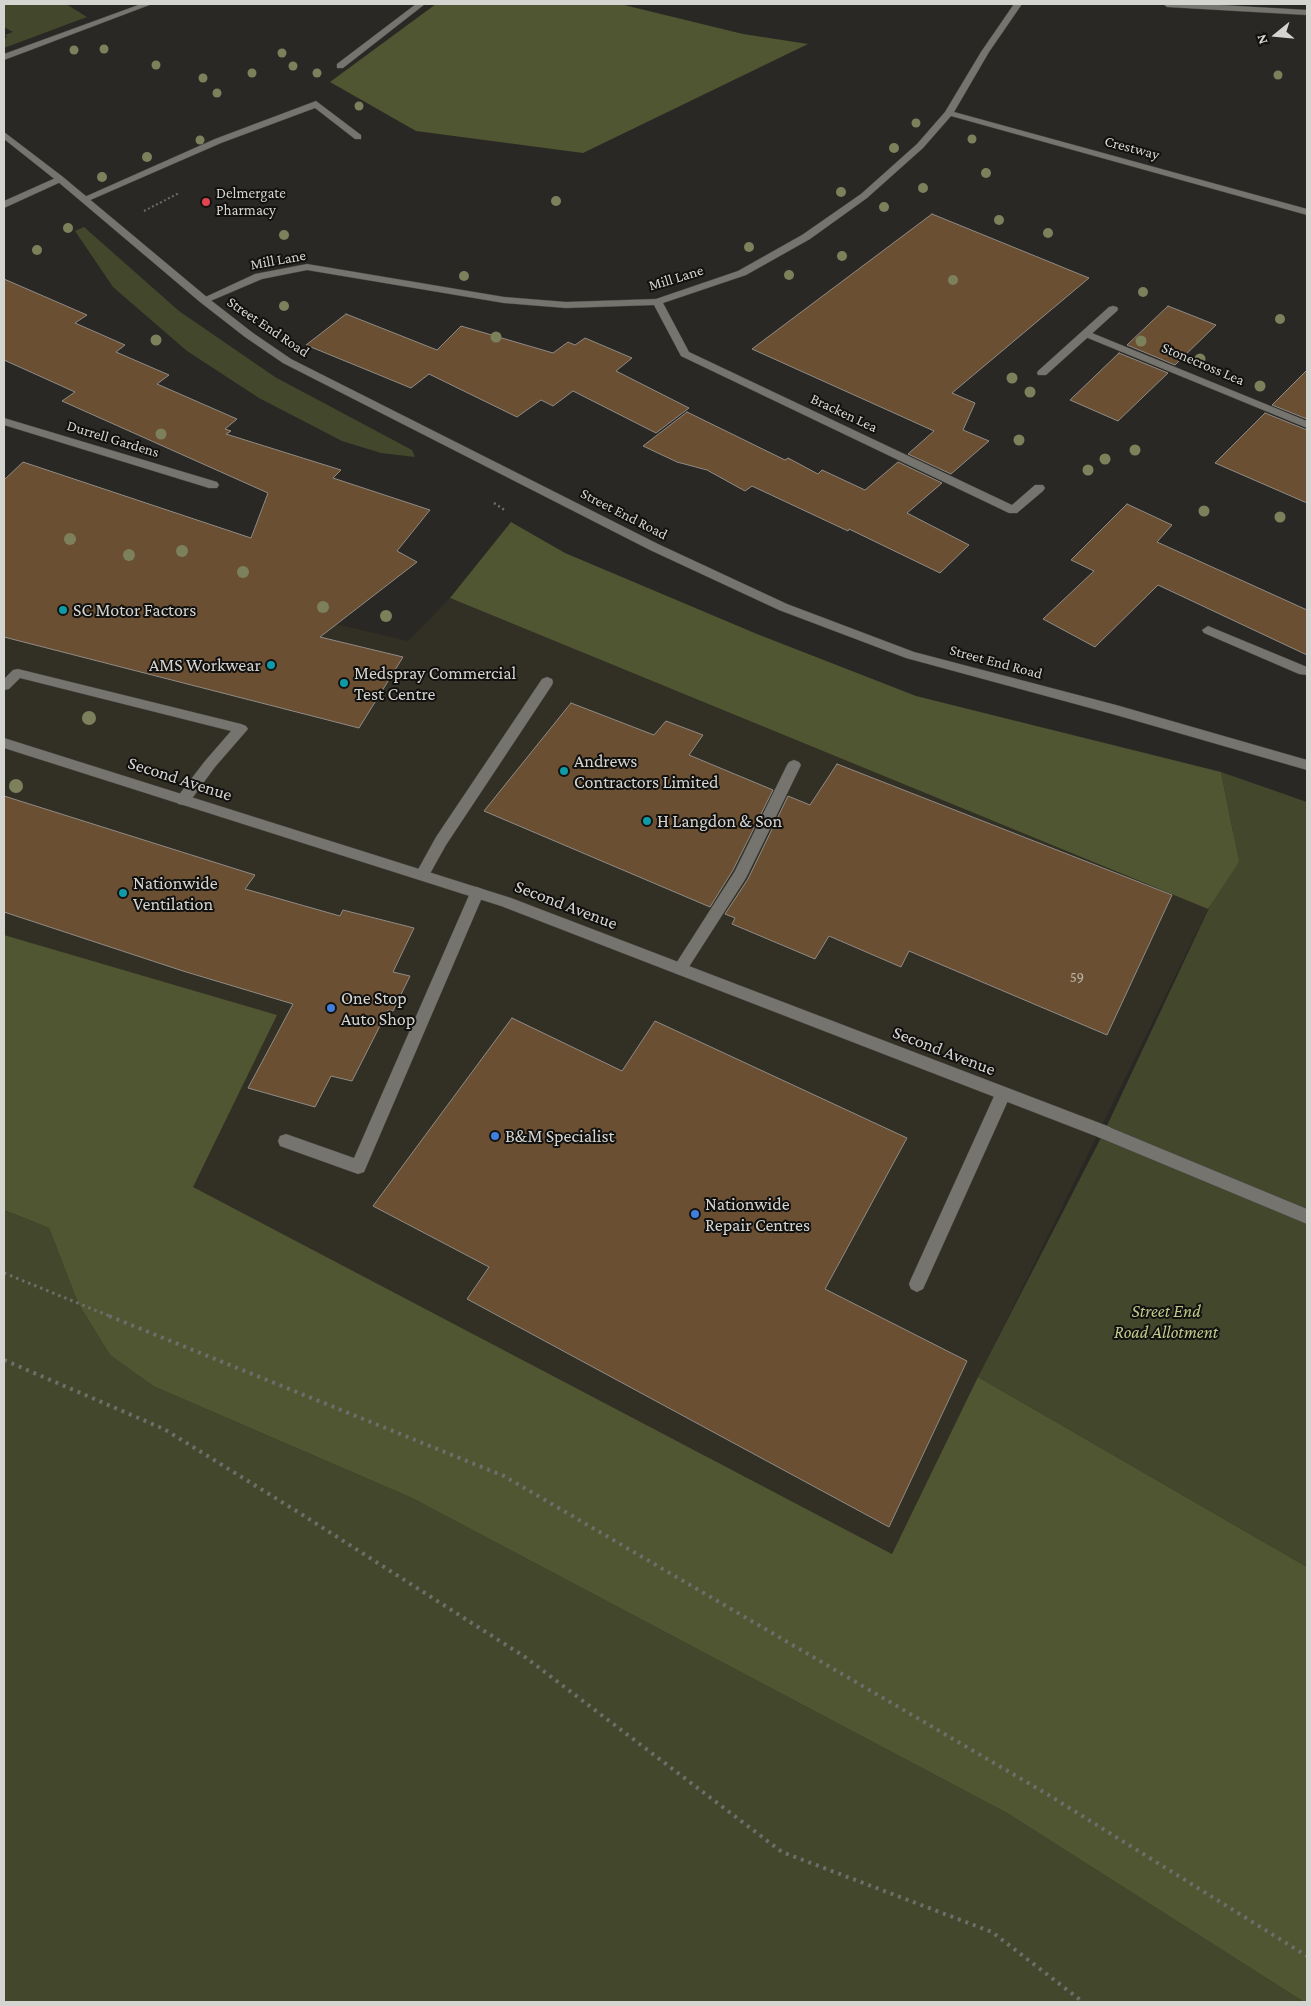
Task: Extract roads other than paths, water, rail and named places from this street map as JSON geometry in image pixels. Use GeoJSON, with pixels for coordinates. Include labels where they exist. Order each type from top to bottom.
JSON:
{"type":"FeatureCollection","features":[{"type":"Feature","properties":{"kind":"street"},"geometry":{"type":"LineString","coordinates":[[4,57],[148,4]]}},
{"type":"Feature","properties":{"kind":"street"},"geometry":{"type":"LineString","coordinates":[[340,66],[421,4]]}},
{"type":"Feature","properties":{"kind":"street","name":"Mill Lane"},"geometry":{"type":"LineString","coordinates":[[204,300],[259,276],[307,267],[504,300],[566,305],[657,302],[742,272],[806,237],[864,196],[920,146],[949,113],[985,52],[1018,4]]}},
{"type":"Feature","properties":{"kind":"street"},"geometry":{"type":"LineString","coordinates":[[1167,4],[1307,12]]}},
{"type":"Feature","properties":{"kind":"street"},"geometry":{"type":"LineString","coordinates":[[85,199],[218,140],[316,104],[358,137]]}},
{"type":"Feature","properties":{"kind":"street","name":"Crestway"},"geometry":{"type":"LineString","coordinates":[[949,113],[1307,212]]}},
{"type":"Feature","properties":{"kind":"street","name":"Street End Road"},"geometry":{"type":"LineString","coordinates":[[4,135],[60,178],[204,300],[249,335],[287,361],[654,547],[783,607],[910,655],[1116,710],[1307,765]]}},
{"type":"Feature","properties":{"kind":"street"},"geometry":{"type":"LineString","coordinates":[[4,205],[60,178]]}},
{"type":"Feature","properties":{"kind":"street","name":"Bracken Lea"},"geometry":{"type":"LineString","coordinates":[[657,302],[685,354],[1013,510],[1039,488]]}},
{"type":"Feature","properties":{"kind":"street"},"geometry":{"type":"LineString","coordinates":[[1042,373],[1113,309]]}},
{"type":"Feature","properties":{"kind":"street","name":"Stonecross Lea"},"geometry":{"type":"LineString","coordinates":[[1087,334],[1307,425]]}},
{"type":"Feature","properties":{"kind":"street","name":"Durrell Gardens"},"geometry":{"type":"LineString","coordinates":[[4,422],[213,485]]}},
{"type":"Feature","properties":{"kind":"street"},"geometry":{"type":"LineString","coordinates":[[1208,630],[1307,671]]}},
{"type":"Feature","properties":{"kind":"street"},"geometry":{"type":"LineString","coordinates":[[4,686],[18,673],[241,729],[210,764],[183,800]]}},
{"type":"Feature","properties":{"kind":"street"},"geometry":{"type":"LineString","coordinates":[[422,875],[441,841],[546,682]]}},
{"type":"Feature","properties":{"kind":"street","name":"Second Avenue"},"geometry":{"type":"LineString","coordinates":[[4,743],[506,902],[1104,1132],[1307,1217]]}},
{"type":"Feature","properties":{"kind":"street"},"geometry":{"type":"LineString","coordinates":[[680,969],[741,874],[794,765]]}},
{"type":"Feature","properties":{"kind":"street"},"geometry":{"type":"LineString","coordinates":[[286,1141],[358,1167],[477,893]]}},
{"type":"Feature","properties":{"kind":"street"},"geometry":{"type":"LineString","coordinates":[[917,1284],[1004,1094]]}},
{"type":"Feature","properties":{"kind":"place","name":"Delmergate Pharmacy"},"geometry":{"type":"Point","coordinates":[206,202]}},
{"type":"Feature","properties":{"kind":"place","name":"SC Motor Factors"},"geometry":{"type":"Point","coordinates":[63,610]}},
{"type":"Feature","properties":{"kind":"place","name":"AMS Workwear"},"geometry":{"type":"Point","coordinates":[271,665]}},
{"type":"Feature","properties":{"kind":"place","name":"Medspray Commercial Test Centre"},"geometry":{"type":"Point","coordinates":[344,683]}},
{"type":"Feature","properties":{"kind":"place","name":"Andrews Contractors Limited"},"geometry":{"type":"Point","coordinates":[564,771]}},
{"type":"Feature","properties":{"kind":"place","name":"H Langdon & Son"},"geometry":{"type":"Point","coordinates":[647,821]}},
{"type":"Feature","properties":{"kind":"place","name":"Nationwide Ventilation"},"geometry":{"type":"Point","coordinates":[123,893]}},
{"type":"Feature","properties":{"kind":"place","name":"One Stop Auto Shop"},"geometry":{"type":"Point","coordinates":[331,1008]}},
{"type":"Feature","properties":{"kind":"place","name":"B&M Specialist"},"geometry":{"type":"Point","coordinates":[495,1136]}},
{"type":"Feature","properties":{"kind":"place","name":"Nationwide Repair Centres"},"geometry":{"type":"Point","coordinates":[695,1214]}},
{"type":"Feature","properties":{"kind":"park label","name":"Street End Road Allotment"},"geometry":{"type":"Point","coordinates":[1166,1321]}}]}
